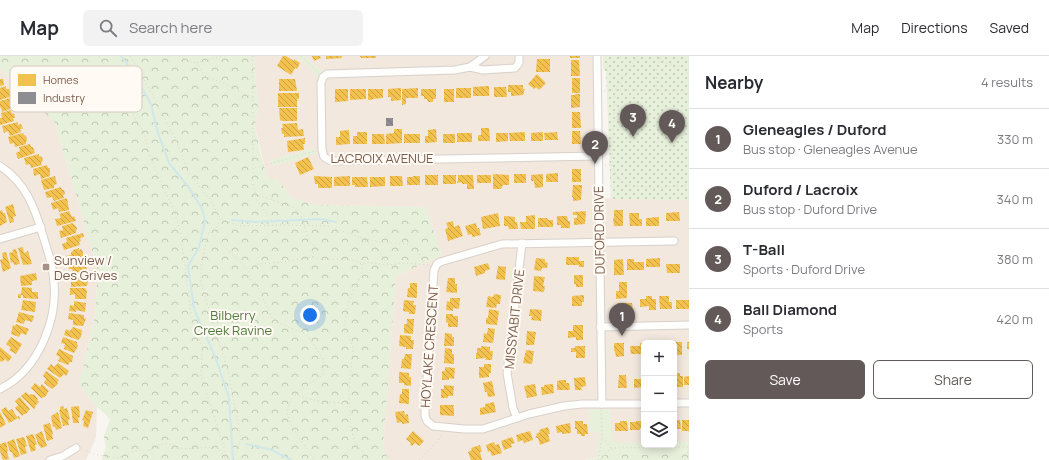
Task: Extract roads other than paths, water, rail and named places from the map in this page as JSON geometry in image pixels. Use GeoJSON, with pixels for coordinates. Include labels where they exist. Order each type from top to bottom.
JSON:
{"type":"FeatureCollection","features":[{"type":"Feature","properties":{"kind":"street"},"geometry":{"type":"LineString","coordinates":[[470,67],[485,56]]}},
{"type":"Feature","properties":{"kind":"street"},"geometry":{"type":"LineString","coordinates":[[470,67],[483,70],[515,68],[519,63],[519,56]]}},
{"type":"Feature","properties":{"kind":"street","name":"DUFORD DRIVE"},"geometry":{"type":"LineString","coordinates":[[597,56],[602,404]]}},
{"type":"Feature","properties":{"kind":"street","name":"LACROIX AVENUE"},"geometry":{"type":"LineString","coordinates":[[470,67],[455,70],[327,74],[323,77],[321,83],[322,150],[324,157],[329,160],[598,156]]}},
{"type":"Feature","properties":{"kind":"street"},"geometry":{"type":"LineString","coordinates":[[0,166],[14,177],[28,194],[36,211],[54,274],[54,301],[52,315],[45,337],[30,363],[15,378],[0,389]]}},
{"type":"Feature","properties":{"kind":"street"},"geometry":{"type":"LineString","coordinates":[[0,239],[41,227]]}},
{"type":"Feature","properties":{"kind":"street","name":"HOYLAKE CRESCENT"},"geometry":{"type":"LineString","coordinates":[[641,404],[564,406],[517,418],[483,429],[446,428],[430,424],[425,416],[435,267],[436,264],[446,260],[502,244],[674,241]]}},
{"type":"Feature","properties":{"kind":"street","name":"MISSYABIT DRIVE"},"geometry":{"type":"LineString","coordinates":[[517,418],[513,408],[507,373],[522,243]]}},
{"type":"Feature","properties":{"kind":"street"},"geometry":{"type":"LineString","coordinates":[[600,327],[689,325]]}},
{"type":"Feature","properties":{"kind":"street"},"geometry":{"type":"LineString","coordinates":[[677,403],[689,403]]}},
{"type":"Feature","properties":{"kind":"street"},"geometry":{"type":"LineString","coordinates":[[50,460],[64,456],[76,448]]}},
{"type":"Feature","properties":{"kind":"waterway"},"geometry":{"type":"LineString","coordinates":[[121,56],[128,66]]}},
{"type":"Feature","properties":{"kind":"waterway"},"geometry":{"type":"LineString","coordinates":[[142,88],[151,104],[158,133],[169,163],[190,189],[202,209],[205,221],[199,247],[188,266],[194,309],[216,359],[229,398],[233,460]]}},
{"type":"Feature","properties":{"kind":"waterway"},"geometry":{"type":"LineString","coordinates":[[232,220],[255,222],[320,219],[336,222]]}},
{"type":"Feature","properties":{"kind":"waterway"},"geometry":{"type":"LineString","coordinates":[[246,444],[272,450],[291,460]]}},
{"type":"Feature","properties":{"kind":"place","name":"T-Ball"},"geometry":{"type":"Point","coordinates":[633,137]}},
{"type":"Feature","properties":{"kind":"place","name":"Ball Diamond"},"geometry":{"type":"Point","coordinates":[672,143]}},
{"type":"Feature","properties":{"kind":"place","name":"Duford / Lacroix"},"geometry":{"type":"Point","coordinates":[595,164]}},
{"type":"Feature","properties":{"kind":"place","name":"Sunview / Des Grives"},"geometry":{"type":"Point","coordinates":[46,267]}},
{"type":"Feature","properties":{"kind":"place","name":"Gleneagles / Duford"},"geometry":{"type":"Point","coordinates":[622,336]}},
{"type":"Feature","properties":{"kind":"park label","name":"Bilberry Creek Ravine"},"geometry":{"type":"Point","coordinates":[233,322]}}]}
